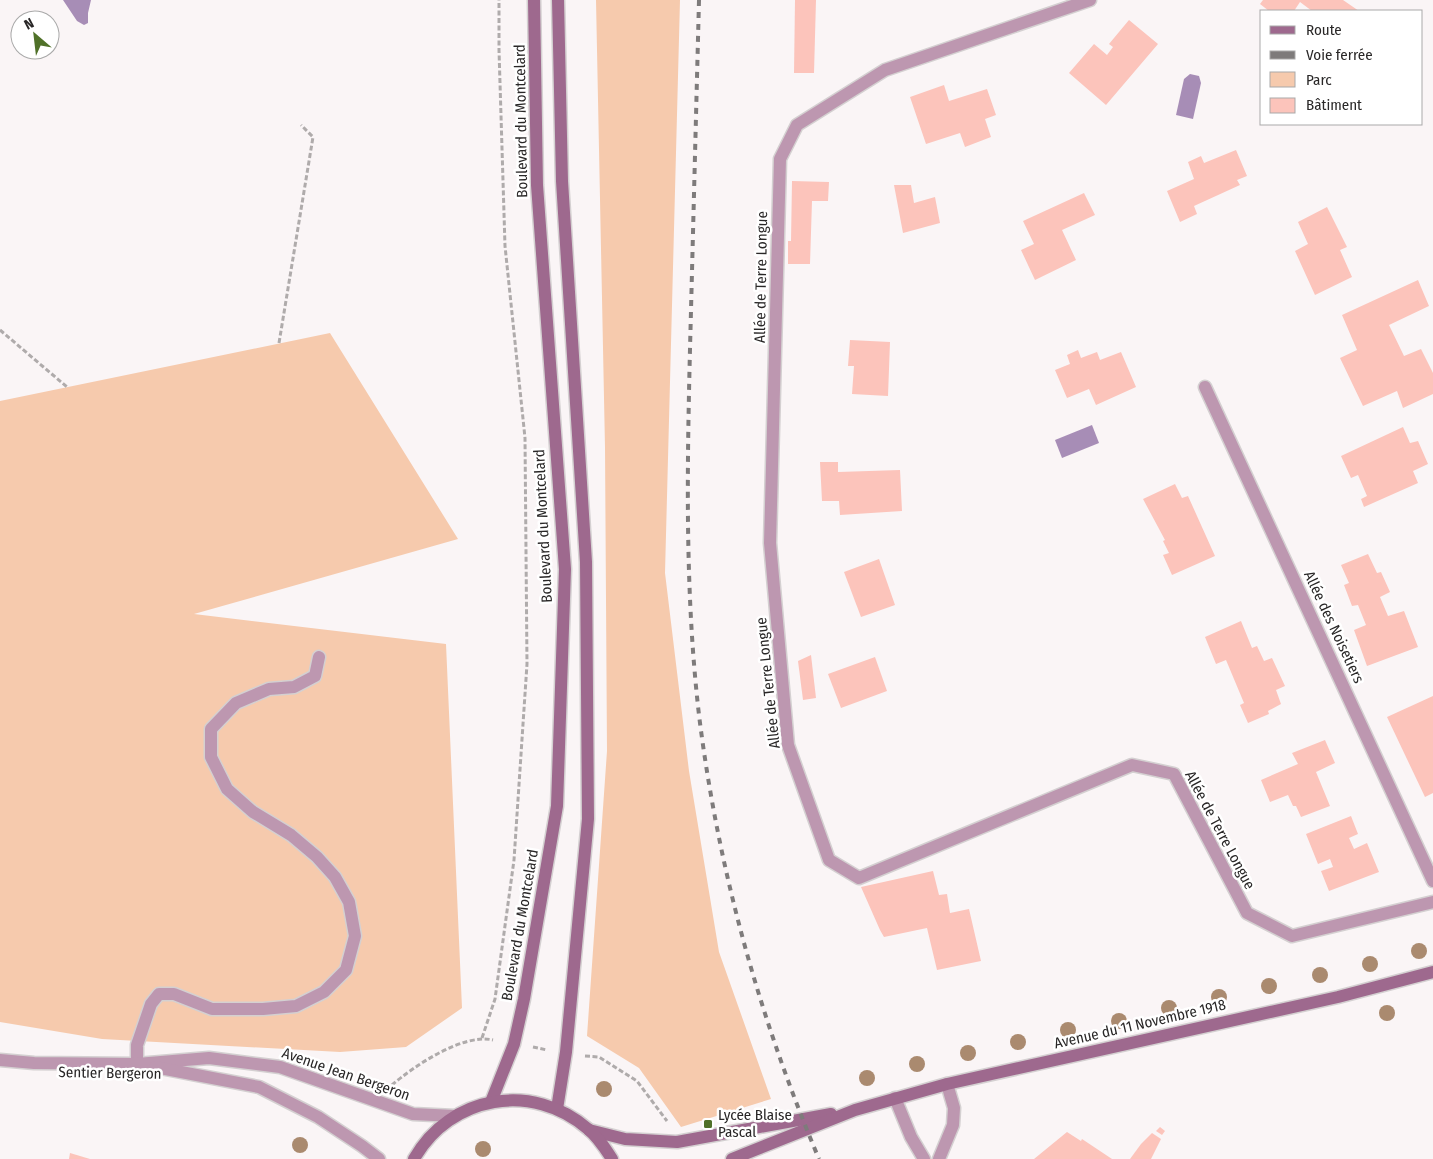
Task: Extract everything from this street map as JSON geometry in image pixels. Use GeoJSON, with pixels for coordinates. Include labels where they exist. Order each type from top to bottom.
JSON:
{"type":"FeatureCollection","features":[{"type":"Feature","properties":{"kind":"main road","name":"Boulevard du Montcelard"},"geometry":{"type":"LineString","coordinates":[[491,1102],[514,1044],[524,999],[557,806],[565,569],[538,184],[534,0]]}},
{"type":"Feature","properties":{"kind":"main road"},"geometry":{"type":"LineString","coordinates":[[557,1109],[566,1052],[588,819],[586,562],[562,182],[558,0]]}},
{"type":"Feature","properties":{"kind":"main road","name":"Avenue du 11 Novembre 1918"},"geometry":{"type":"LineString","coordinates":[[732,1159],[855,1110],[895,1098],[948,1084],[1338,997],[1433,972]]}},
{"type":"Feature","properties":{"kind":"main road"},"geometry":{"type":"LineString","coordinates":[[414,1159],[428,1138],[454,1116],[491,1102],[508,1100],[525,1101],[557,1109],[589,1130],[612,1159]]}},
{"type":"Feature","properties":{"kind":"main road","name":"Avenue du 11 Novembre 1918"},"geometry":{"type":"LineString","coordinates":[[589,1130],[625,1139],[677,1142],[855,1110]]}},
{"type":"Feature","properties":{"kind":"street","name":"Allée de Terre Longue"},"geometry":{"type":"LineString","coordinates":[[1090,0],[885,70],[797,125],[780,159],[770,543],[788,746],[829,860],[859,878],[1132,765],[1174,774],[1247,913],[1292,936],[1433,902]]}},
{"type":"Feature","properties":{"kind":"street","name":"Allée des Noisetiers"},"geometry":{"type":"LineString","coordinates":[[1205,387],[1433,881]]}},
{"type":"Feature","properties":{"kind":"street"},"geometry":{"type":"LineString","coordinates":[[138,1064],[137,1044],[151,1004],[159,994],[174,994],[212,1009],[264,1009],[296,1006],[324,992],[346,970],[355,936],[349,902],[336,878],[317,857],[291,836],[254,812],[227,789],[211,757],[211,729],[236,703],[269,689],[294,687],[315,676],[319,657]]}},
{"type":"Feature","properties":{"kind":"street","name":"Avenue Jean Bergeron"},"geometry":{"type":"LineString","coordinates":[[0,1060],[34,1063],[138,1064],[209,1058],[280,1067],[413,1114],[454,1116]]}},
{"type":"Feature","properties":{"kind":"street","name":"Avenue Jean Bergeron"},"geometry":{"type":"LineString","coordinates":[[138,1064],[259,1087],[318,1117],[379,1159]]}},
{"type":"Feature","properties":{"kind":"street"},"geometry":{"type":"LineString","coordinates":[[939,1159],[953,1125],[954,1108],[948,1084]]}},
{"type":"Feature","properties":{"kind":"street"},"geometry":{"type":"LineString","coordinates":[[895,1098],[911,1137],[924,1159]]}},
{"type":"Feature","properties":{"kind":"path"},"geometry":{"type":"LineString","coordinates":[[482,1038],[495,1000],[514,860],[526,664],[525,438],[505,246],[499,0]]}},
{"type":"Feature","properties":{"kind":"path"},"geometry":{"type":"LineString","coordinates":[[279,343],[313,137],[301,125]]}},
{"type":"Feature","properties":{"kind":"path"},"geometry":{"type":"LineString","coordinates":[[0,330],[67,387]]}},
{"type":"Feature","properties":{"kind":"path"},"geometry":{"type":"LineString","coordinates":[[387,1089],[408,1072],[442,1051],[482,1038],[493,1040]]}},
{"type":"Feature","properties":{"kind":"path"},"geometry":{"type":"LineString","coordinates":[[533,1047],[547,1050]]}},
{"type":"Feature","properties":{"kind":"path"},"geometry":{"type":"LineString","coordinates":[[586,1056],[599,1057],[637,1081],[672,1127]]}},
{"type":"Feature","properties":{"kind":"green space"},"geometry":{"type":"Polygon","coordinates":[[[596,0],[680,0],[665,573],[689,771],[719,952],[771,1099],[681,1127],[639,1068],[587,1036],[607,751],[605,447],[596,0]]]}},
{"type":"Feature","properties":{"kind":"green space"},"geometry":{"type":"Polygon","coordinates":[[[330,333],[458,539],[194,614],[446,644],[462,1008],[406,1047],[340,1052],[102,1039],[0,1022],[0,401],[330,333]]]}},
{"type":"Feature","properties":{"kind":"shaded area"},"geometry":{"type":"Polygon","coordinates":[[[63,0],[91,0],[88,23],[84,25],[77,21],[63,0]]]}},
{"type":"Feature","properties":{"kind":"shaded area"},"geometry":{"type":"Polygon","coordinates":[[[1190,74],[1199,76],[1201,83],[1193,119],[1176,115],[1184,79],[1190,74]]]}},
{"type":"Feature","properties":{"kind":"shaded area"},"geometry":{"type":"Polygon","coordinates":[[[1092,425],[1099,443],[1062,458],[1055,440],[1092,425]]]}},
{"type":"Feature","properties":{"kind":"building"},"geometry":{"type":"Polygon","coordinates":[[[795,0],[816,0],[814,73],[794,73],[795,0]]]}},
{"type":"Feature","properties":{"kind":"building"},"geometry":{"type":"Polygon","coordinates":[[[1263,0],[1343,0],[1358,10],[1311,10],[1300,2],[1295,10],[1268,10],[1260,4],[1263,0]]]}},
{"type":"Feature","properties":{"kind":"building"},"geometry":{"type":"Polygon","coordinates":[[[1129,20],[1158,44],[1106,105],[1069,73],[1094,44],[1107,55],[1113,47],[1109,44],[1129,20]]]}},
{"type":"Feature","properties":{"kind":"building"},"geometry":{"type":"Polygon","coordinates":[[[944,85],[949,101],[987,89],[996,115],[985,119],[991,137],[965,147],[960,133],[926,144],[910,97],[944,85]]]}},
{"type":"Feature","properties":{"kind":"building"},"geometry":{"type":"Polygon","coordinates":[[[1236,150],[1247,176],[1237,180],[1240,185],[1194,206],[1197,214],[1180,222],[1167,191],[1194,179],[1188,162],[1201,156],[1204,163],[1236,150]]]}},
{"type":"Feature","properties":{"kind":"building"},"geometry":{"type":"Polygon","coordinates":[[[792,181],[829,182],[828,201],[812,201],[810,264],[788,264],[788,241],[791,241],[792,181]]]}},
{"type":"Feature","properties":{"kind":"building"},"geometry":{"type":"Polygon","coordinates":[[[894,185],[911,185],[914,203],[935,197],[940,223],[903,233],[894,185]]]}},
{"type":"Feature","properties":{"kind":"building"},"geometry":{"type":"Polygon","coordinates":[[[1084,193],[1095,215],[1062,230],[1076,260],[1035,280],[1021,250],[1034,244],[1023,221],[1084,193]]]}},
{"type":"Feature","properties":{"kind":"building"},"geometry":{"type":"Polygon","coordinates":[[[1327,207],[1347,247],[1340,250],[1352,277],[1315,295],[1295,251],[1308,244],[1298,222],[1327,207]]]}},
{"type":"Feature","properties":{"kind":"building"},"geometry":{"type":"Polygon","coordinates":[[[1418,280],[1429,306],[1389,325],[1404,356],[1421,349],[1433,373],[1433,394],[1403,408],[1397,391],[1363,406],[1340,358],[1357,350],[1342,315],[1418,280]]]}},
{"type":"Feature","properties":{"kind":"building"},"geometry":{"type":"Polygon","coordinates":[[[850,340],[890,342],[888,396],[852,394],[854,366],[848,366],[850,340]]]}},
{"type":"Feature","properties":{"kind":"building"},"geometry":{"type":"Polygon","coordinates":[[[1078,350],[1081,358],[1097,352],[1100,360],[1121,352],[1136,387],[1096,405],[1089,389],[1067,398],[1055,370],[1070,364],[1067,355],[1078,350]]]}},
{"type":"Feature","properties":{"kind":"building"},"geometry":{"type":"Polygon","coordinates":[[[1403,427],[1410,443],[1418,441],[1428,464],[1413,471],[1418,483],[1364,507],[1361,499],[1367,496],[1358,475],[1351,478],[1341,456],[1403,427]]]}},
{"type":"Feature","properties":{"kind":"building"},"geometry":{"type":"Polygon","coordinates":[[[820,462],[838,462],[838,472],[900,470],[902,511],[840,515],[839,501],[822,501],[820,462]]]}},
{"type":"Feature","properties":{"kind":"building"},"geometry":{"type":"Polygon","coordinates":[[[1175,484],[1182,498],[1188,496],[1215,556],[1172,575],[1163,555],[1169,553],[1163,541],[1165,540],[1143,499],[1175,484]]]}},
{"type":"Feature","properties":{"kind":"building"},"geometry":{"type":"Polygon","coordinates":[[[1368,554],[1377,573],[1381,572],[1390,592],[1380,597],[1388,616],[1404,611],[1418,647],[1367,666],[1354,630],[1366,625],[1358,605],[1352,606],[1344,585],[1349,583],[1341,565],[1368,554]]]}},
{"type":"Feature","properties":{"kind":"building"},"geometry":{"type":"Polygon","coordinates":[[[879,559],[895,605],[861,617],[844,572],[879,559]]]}},
{"type":"Feature","properties":{"kind":"building"},"geometry":{"type":"Polygon","coordinates":[[[1241,621],[1252,648],[1257,646],[1264,661],[1272,658],[1285,686],[1276,690],[1281,704],[1268,711],[1269,714],[1248,723],[1240,705],[1244,703],[1226,660],[1216,664],[1205,637],[1241,621]]]}},
{"type":"Feature","properties":{"kind":"building"},"geometry":{"type":"Polygon","coordinates":[[[811,655],[816,698],[803,700],[798,661],[811,655]]]}},
{"type":"Feature","properties":{"kind":"building"},"geometry":{"type":"Polygon","coordinates":[[[875,657],[887,691],[841,708],[828,674],[875,657]]]}},
{"type":"Feature","properties":{"kind":"building"},"geometry":{"type":"Polygon","coordinates":[[[1433,696],[1433,793],[1425,797],[1387,717],[1433,696]]]}},
{"type":"Feature","properties":{"kind":"building"},"geometry":{"type":"Polygon","coordinates":[[[1325,740],[1335,763],[1316,772],[1330,806],[1301,817],[1288,795],[1270,802],[1261,780],[1298,764],[1292,753],[1325,740]]]}},
{"type":"Feature","properties":{"kind":"building"},"geometry":{"type":"Polygon","coordinates":[[[1351,816],[1358,834],[1349,838],[1354,849],[1367,843],[1379,872],[1329,891],[1321,871],[1333,867],[1330,859],[1318,864],[1306,834],[1351,816]]]}},
{"type":"Feature","properties":{"kind":"building"},"geometry":{"type":"Polygon","coordinates":[[[933,871],[939,895],[947,894],[950,913],[969,909],[981,961],[937,970],[927,928],[884,937],[880,930],[861,887],[933,871]]]}},
{"type":"Feature","properties":{"kind":"building"},"geometry":{"type":"Polygon","coordinates":[[[1160,1127],[1165,1131],[1162,1135],[1156,1131],[1160,1127]]]}},
{"type":"Feature","properties":{"kind":"building"},"geometry":{"type":"Polygon","coordinates":[[[1067,1132],[1081,1141],[1082,1139],[1112,1159],[1034,1159],[1067,1132]]]}},
{"type":"Feature","properties":{"kind":"building"},"geometry":{"type":"Polygon","coordinates":[[[1152,1133],[1161,1139],[1151,1159],[1130,1159],[1141,1144],[1152,1133]]]}},
{"type":"Feature","properties":{"kind":"building"},"geometry":{"type":"Polygon","coordinates":[[[70,1153],[90,1159],[69,1159],[70,1153]]]}},
{"type":"Feature","properties":{"kind":"railway"},"geometry":{"type":"LineString","coordinates":[[699,0],[688,441],[689,578],[694,670],[707,772],[729,886],[760,997],[797,1105],[819,1159]]}},
{"type":"Feature","properties":{"kind":"place","name":"Lycée Blaise Pascal"},"geometry":{"type":"Point","coordinates":[708,1124]}}]}
